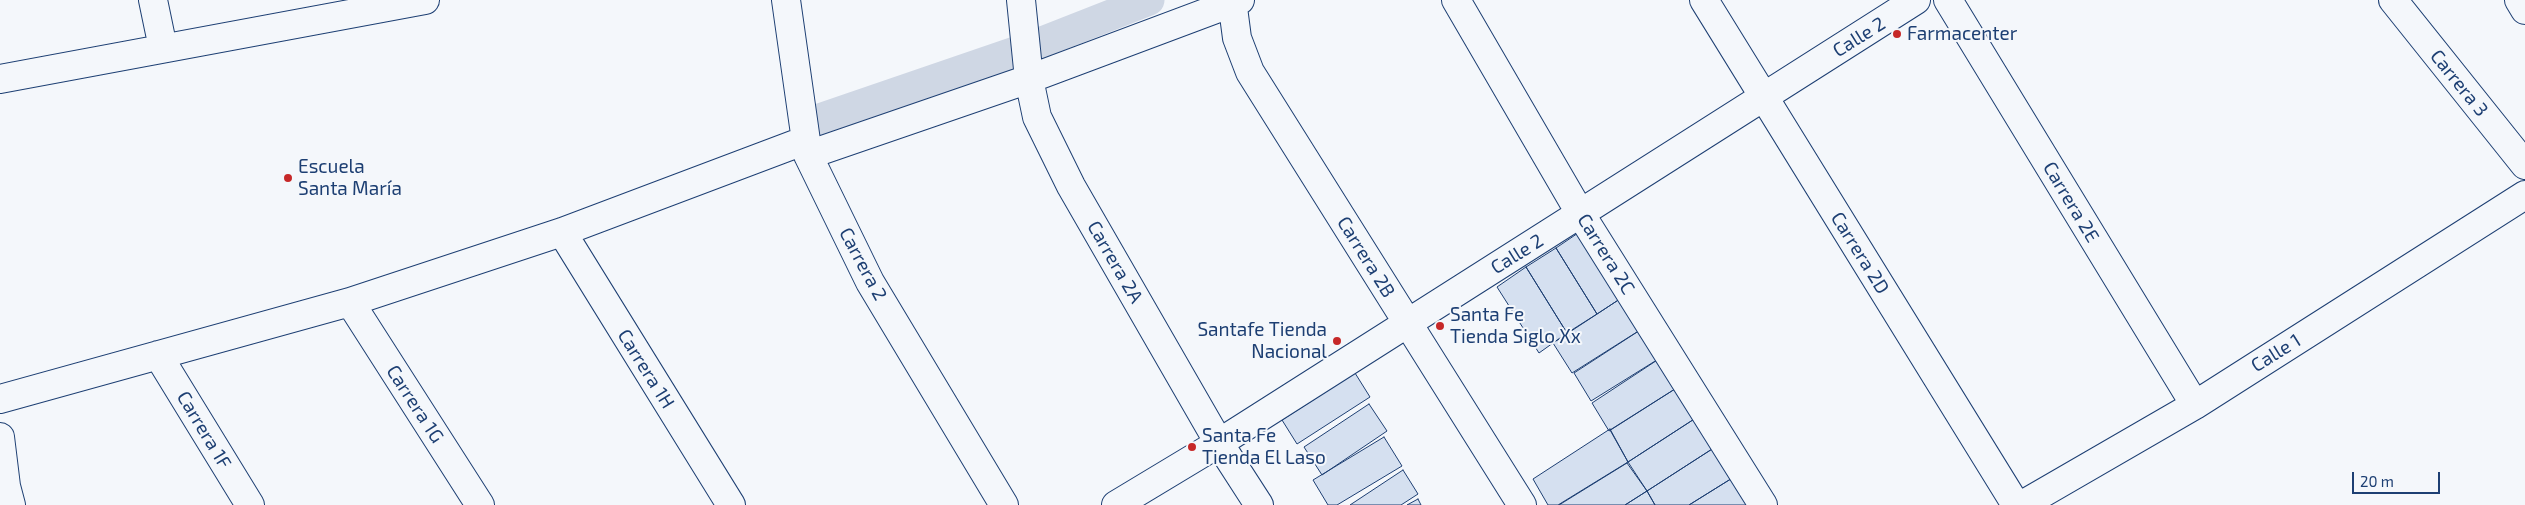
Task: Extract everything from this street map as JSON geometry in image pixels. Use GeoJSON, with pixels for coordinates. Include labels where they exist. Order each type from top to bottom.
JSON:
{"type":"FeatureCollection","features":[{"type":"Feature","properties":{"kind":"street"},"geometry":{"type":"LineString","coordinates":[[154,0],[163,48]]}},
{"type":"Feature","properties":{"kind":"street"},"geometry":{"type":"LineString","coordinates":[[0,79],[163,48],[358,6],[425,0]]}},
{"type":"Feature","properties":{"kind":"street","name":"Carrera 2"},"geometry":{"type":"LineString","coordinates":[[786,0],[805,138],[870,282],[1004,505]]}},
{"type":"Feature","properties":{"kind":"street","name":"Carrera 2C"},"geometry":{"type":"LineString","coordinates":[[1456,0],[1580,213],[1763,505]]}},
{"type":"Feature","properties":{"kind":"street","name":"Carrera 2D"},"geometry":{"type":"LineString","coordinates":[[1704,0],[2016,505]]}},
{"type":"Feature","properties":{"kind":"street","name":"Calle 2"},"geometry":{"type":"LineString","coordinates":[[1116,505],[1219,443],[1916,0]]}},
{"type":"Feature","properties":{"kind":"street","name":"Carrera 2E"},"geometry":{"type":"LineString","coordinates":[[1948,0],[2195,405]]}},
{"type":"Feature","properties":{"kind":"street","name":"Carrera 3"},"geometry":{"type":"LineString","coordinates":[[2393,0],[2525,165]]}},
{"type":"Feature","properties":{"kind":"street"},"geometry":{"type":"LineString","coordinates":[[2519,0],[2525,10]]}},
{"type":"Feature","properties":{"kind":"street"},"geometry":{"type":"LineString","coordinates":[[0,399],[350,302],[562,232],[805,138],[1028,74],[1235,1]]}},
{"type":"Feature","properties":{"kind":"street","name":"Carrera 2B"},"geometry":{"type":"LineString","coordinates":[[1235,1],[1237,38],[1250,72],[1522,505]]}},
{"type":"Feature","properties":{"kind":"street","name":"Carrera 2A"},"geometry":{"type":"LineString","coordinates":[[1022,8],[1028,74],[1038,117],[1071,186],[1219,443],[1259,505]]}},
{"type":"Feature","properties":{"kind":"street","name":"Calle 1"},"geometry":{"type":"LineString","coordinates":[[2022,505],[2195,405],[2525,194]]}},
{"type":"Feature","properties":{"kind":"street","name":"Carrera 1H"},"geometry":{"type":"LineString","coordinates":[[562,232],[731,505]]}},
{"type":"Feature","properties":{"kind":"street","name":"Carrera 1G"},"geometry":{"type":"LineString","coordinates":[[350,302],[480,505]]}},
{"type":"Feature","properties":{"kind":"street","name":"Carrera 1F"},"geometry":{"type":"LineString","coordinates":[[158,355],[250,505]]}},
{"type":"Feature","properties":{"kind":"street"},"geometry":{"type":"LineString","coordinates":[[0,437],[6,486],[11,505]]}},
{"type":"Feature","properties":{"kind":"building"},"geometry":{"type":"Polygon","coordinates":[[[1587,227],[1629,293],[1597,314],[1556,248],[1587,227]]]}},
{"type":"Feature","properties":{"kind":"building"},"geometry":{"type":"Polygon","coordinates":[[[1556,248],[1597,314],[1567,333],[1526,267],[1556,248]]]}},
{"type":"Feature","properties":{"kind":"building"},"geometry":{"type":"Polygon","coordinates":[[[1526,267],[1567,333],[1539,353],[1497,287],[1526,267]]]}},
{"type":"Feature","properties":{"kind":"building"},"geometry":{"type":"Polygon","coordinates":[[[1629,293],[1648,325],[1572,373],[1553,343],[1629,293]]]}},
{"type":"Feature","properties":{"kind":"building"},"geometry":{"type":"Polygon","coordinates":[[[1648,325],[1668,353],[1591,401],[1574,373],[1648,325]]]}},
{"type":"Feature","properties":{"kind":"building"},"geometry":{"type":"Polygon","coordinates":[[[1668,353],[1686,382],[1609,431],[1592,403],[1668,353]]]}},
{"type":"Feature","properties":{"kind":"building"},"geometry":{"type":"Polygon","coordinates":[[[1355,373],[1370,397],[1297,444],[1282,420],[1355,373]]]}},
{"type":"Feature","properties":{"kind":"building"},"geometry":{"type":"Polygon","coordinates":[[[1686,382],[1702,414],[1628,462],[1610,430],[1686,382]]]}},
{"type":"Feature","properties":{"kind":"building"},"geometry":{"type":"Polygon","coordinates":[[[1369,404],[1387,431],[1322,475],[1304,447],[1369,404]]]}},
{"type":"Feature","properties":{"kind":"building"},"geometry":{"type":"Polygon","coordinates":[[[1702,414],[1723,442],[1647,491],[1628,462],[1702,414]]]}},
{"type":"Feature","properties":{"kind":"building"},"geometry":{"type":"Polygon","coordinates":[[[1610,429],[1628,462],[1558,505],[1548,505],[1533,479],[1610,429]]]}},
{"type":"Feature","properties":{"kind":"building"},"geometry":{"type":"Polygon","coordinates":[[[1384,437],[1402,466],[1337,505],[1328,505],[1313,480],[1384,437]]]}},
{"type":"Feature","properties":{"kind":"building"},"geometry":{"type":"Polygon","coordinates":[[[1723,442],[1742,472],[1689,505],[1655,505],[1647,491],[1723,442]]]}},
{"type":"Feature","properties":{"kind":"building"},"geometry":{"type":"Polygon","coordinates":[[[1627,463],[1647,491],[1625,505],[1559,505],[1627,463]]]}},
{"type":"Feature","properties":{"kind":"building"},"geometry":{"type":"Polygon","coordinates":[[[1403,470],[1418,494],[1401,505],[1350,505],[1403,470]]]}},
{"type":"Feature","properties":{"kind":"building"},"geometry":{"type":"Polygon","coordinates":[[[1742,472],[1759,505],[1689,505],[1742,472]]]}},
{"type":"Feature","properties":{"kind":"building"},"geometry":{"type":"Polygon","coordinates":[[[1647,491],[1655,505],[1625,505],[1647,491]]]}},
{"type":"Feature","properties":{"kind":"building"},"geometry":{"type":"Polygon","coordinates":[[[1418,499],[1421,505],[1407,505],[1418,499]]]}},
{"type":"Feature","properties":{"kind":"waterway"},"geometry":{"type":"LineString","coordinates":[[811,122],[1027,48],[1149,0]]}},
{"type":"Feature","properties":{"kind":"place","name":"Farmacenter"},"geometry":{"type":"Point","coordinates":[1897,34]}},
{"type":"Feature","properties":{"kind":"place","name":"Escuela Santa María"},"geometry":{"type":"Point","coordinates":[288,178]}},
{"type":"Feature","properties":{"kind":"place","name":"Santa Fe Tienda Siglo Xx"},"geometry":{"type":"Point","coordinates":[1440,326]}},
{"type":"Feature","properties":{"kind":"place","name":"Santafe Tienda Nacional"},"geometry":{"type":"Point","coordinates":[1337,341]}},
{"type":"Feature","properties":{"kind":"place","name":"Santa Fe Tienda El Laso"},"geometry":{"type":"Point","coordinates":[1192,447]}}]}
